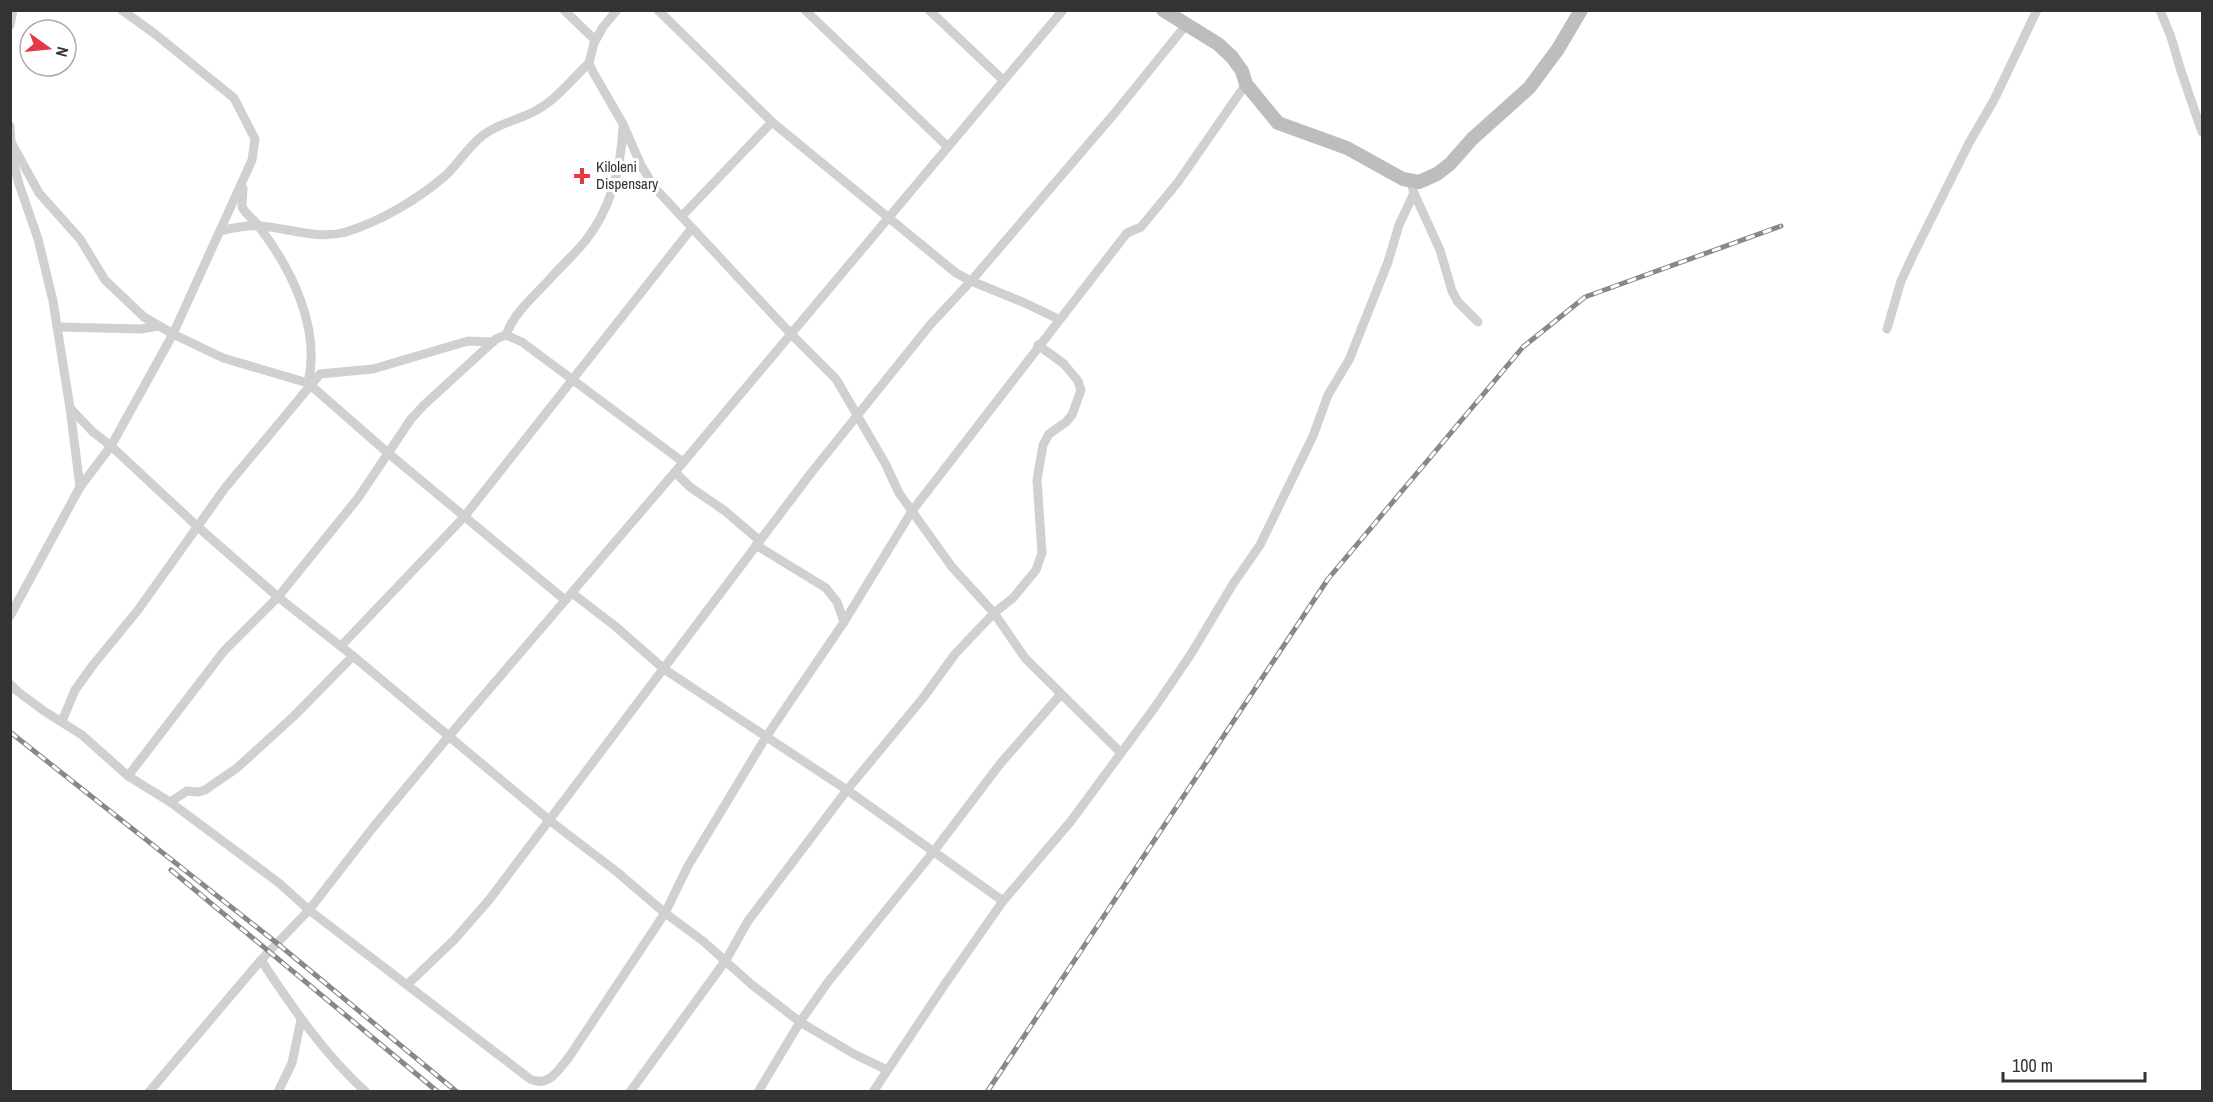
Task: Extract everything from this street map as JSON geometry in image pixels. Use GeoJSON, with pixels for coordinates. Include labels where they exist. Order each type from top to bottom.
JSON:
{"type":"FeatureCollection","features":[{"type":"Feature","properties":{"kind":"street"},"geometry":{"type":"LineString","coordinates":[[10,25],[13,10]]}},
{"type":"Feature","properties":{"kind":"street"},"geometry":{"type":"LineString","coordinates":[[10,616],[80,487],[111,446],[173,334],[252,160],[255,138],[234,98],[122,10]]}},
{"type":"Feature","properties":{"kind":"street"},"geometry":{"type":"LineString","coordinates":[[564,10],[596,40]]}},
{"type":"Feature","properties":{"kind":"street"},"geometry":{"type":"LineString","coordinates":[[220,231],[242,226],[259,226],[328,235],[345,232],[375,220],[427,190],[444,176],[484,134],[542,107],[566,87],[589,63],[596,40],[617,10]]}},
{"type":"Feature","properties":{"kind":"street"},"geometry":{"type":"LineString","coordinates":[[658,10],[772,122],[956,273],[1058,319]]}},
{"type":"Feature","properties":{"kind":"street"},"geometry":{"type":"LineString","coordinates":[[805,10],[948,147]]}},
{"type":"Feature","properties":{"kind":"street"},"geometry":{"type":"LineString","coordinates":[[929,10],[1003,80]]}},
{"type":"Feature","properties":{"kind":"street"},"geometry":{"type":"LineString","coordinates":[[149,1092],[261,960],[309,910],[375,825],[890,218],[1063,10]]}},
{"type":"Feature","properties":{"kind":"street"},"geometry":{"type":"LineString","coordinates":[[1163,10],[1218,45],[1232,57],[1242,71],[1246,84],[1278,123],[1347,148],[1403,179],[1413,187],[1440,250],[1452,291],[1458,302],[1478,322]]}},
{"type":"Feature","properties":{"kind":"street"},"geometry":{"type":"LineString","coordinates":[[873,1092],[1003,901],[1071,821],[1155,707],[1191,654],[1270,527],[1313,436],[1328,395],[1349,360],[1388,262],[1413,187],[1443,169],[1528,88],[1558,50],[1581,10]]}},
{"type":"Feature","properties":{"kind":"street"},"geometry":{"type":"LineString","coordinates":[[1887,329],[1901,281],[1914,250],[1969,143],[1994,100],[2037,10]]}},
{"type":"Feature","properties":{"kind":"street"},"geometry":{"type":"LineString","coordinates":[[2160,10],[2202,132]]}},
{"type":"Feature","properties":{"kind":"street"},"geometry":{"type":"LineString","coordinates":[[408,984],[454,940],[489,900],[758,543],[858,415],[930,325],[971,281],[1114,114],[1186,25]]}},
{"type":"Feature","properties":{"kind":"street"},"geometry":{"type":"LineString","coordinates":[[589,63],[623,124],[647,178],[791,334],[836,379],[885,462],[899,493],[952,567],[994,613],[1025,658],[1121,753]]}},
{"type":"Feature","properties":{"kind":"street"},"geometry":{"type":"LineString","coordinates":[[10,684],[44,711],[82,735],[128,776],[170,802],[279,883],[309,910],[530,1079],[542,1083],[552,1077],[569,1056],[665,913],[688,866],[766,737],[844,622],[912,511],[995,405],[1058,319],[1127,233],[1141,227],[1178,182],[1246,84]]}},
{"type":"Feature","properties":{"kind":"street"},"geometry":{"type":"LineString","coordinates":[[682,216],[772,122]]}},
{"type":"Feature","properties":{"kind":"street"},"geometry":{"type":"LineString","coordinates":[[128,776],[224,651],[278,597],[358,498],[398,436],[424,405],[493,342],[506,335],[516,315],[586,240],[607,205],[619,171],[623,124]]}},
{"type":"Feature","properties":{"kind":"street"},"geometry":{"type":"LineString","coordinates":[[10,126],[11,158],[38,239],[58,327],[80,487]]}},
{"type":"Feature","properties":{"kind":"street"},"geometry":{"type":"LineString","coordinates":[[12,144],[39,194],[80,239],[105,280],[144,316],[173,334],[223,358],[310,385],[464,518],[569,596],[615,626],[664,669],[847,790],[1003,901]]}},
{"type":"Feature","properties":{"kind":"street"},"geometry":{"type":"LineString","coordinates":[[245,177],[242,207],[259,226],[292,280],[303,306],[311,360],[310,385]]}},
{"type":"Feature","properties":{"kind":"street"},"geometry":{"type":"LineString","coordinates":[[341,646],[464,518],[693,228]]}},
{"type":"Feature","properties":{"kind":"street"},"geometry":{"type":"LineString","coordinates":[[58,327],[141,329],[159,326]]}},
{"type":"Feature","properties":{"kind":"street"},"geometry":{"type":"LineString","coordinates":[[506,335],[522,342],[683,462]]}},
{"type":"Feature","properties":{"kind":"street"},"geometry":{"type":"LineString","coordinates":[[62,721],[75,690],[138,610],[225,488],[317,377],[323,373],[373,369],[468,341],[493,342]]}},
{"type":"Feature","properties":{"kind":"street"},"geometry":{"type":"LineString","coordinates":[[630,1092],[726,960],[748,921],[847,790],[923,698],[955,654],[994,613],[1013,598],[1036,570],[1042,553],[1037,471],[1043,445],[1049,434],[1072,415],[1081,390],[1078,381],[1064,364],[1038,345]]}},
{"type":"Feature","properties":{"kind":"street"},"geometry":{"type":"LineString","coordinates":[[70,408],[93,432],[278,597],[341,646],[549,820],[726,960],[751,984],[800,1022],[886,1070]]}},
{"type":"Feature","properties":{"kind":"street"},"geometry":{"type":"LineString","coordinates":[[675,472],[690,487],[725,511],[758,543],[826,588],[837,602],[844,622]]}},
{"type":"Feature","properties":{"kind":"street"},"geometry":{"type":"LineString","coordinates":[[170,802],[187,791],[206,790],[237,768],[294,716],[353,656]]}},
{"type":"Feature","properties":{"kind":"street"},"geometry":{"type":"LineString","coordinates":[[758,1092],[800,1022],[828,982],[1000,764],[1061,694]]}},
{"type":"Feature","properties":{"kind":"street"},"geometry":{"type":"LineString","coordinates":[[261,960],[300,1020],[366,1092]]}},
{"type":"Feature","properties":{"kind":"street"},"geometry":{"type":"LineString","coordinates":[[278,1092],[292,1064],[300,1020]]}},
{"type":"Feature","properties":{"kind":"railway"},"geometry":{"type":"LineString","coordinates":[[987,1092],[1328,579],[1523,347],[1585,297],[1781,226]]}},
{"type":"Feature","properties":{"kind":"railway"},"geometry":{"type":"LineString","coordinates":[[10,732],[278,944],[457,1092]]}},
{"type":"Feature","properties":{"kind":"railway"},"geometry":{"type":"LineString","coordinates":[[171,870],[438,1092]]}},
{"type":"Feature","properties":{"kind":"place","name":"Kiloleni Dispensary"},"geometry":{"type":"Point","coordinates":[582,176]}}]}
